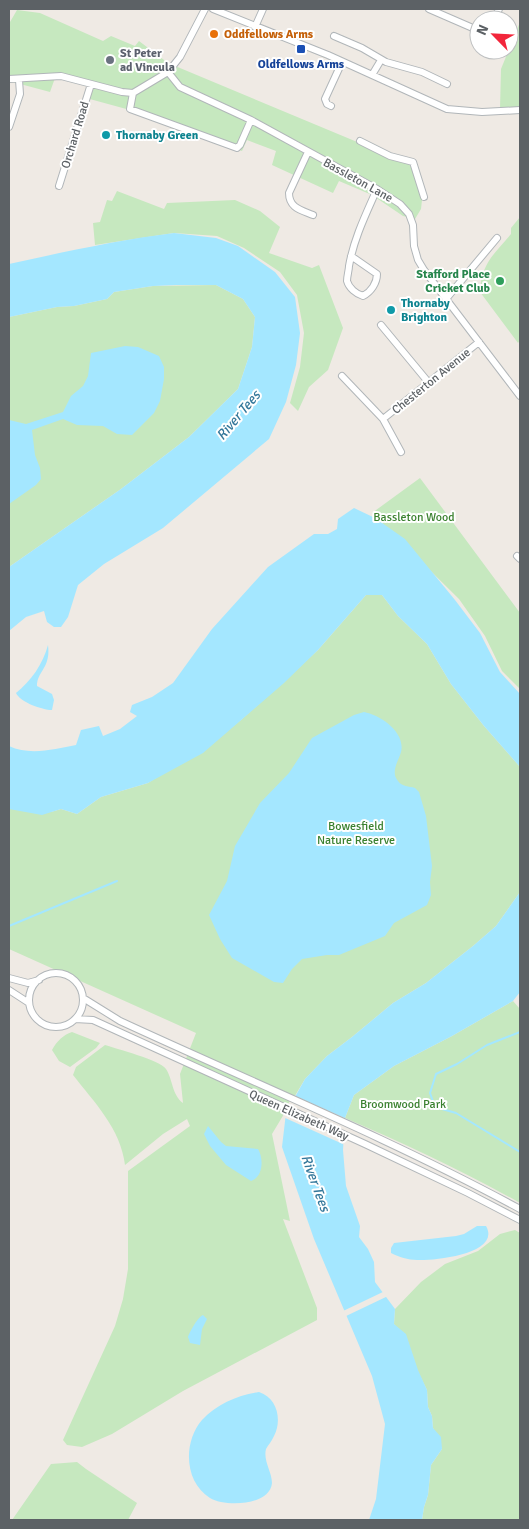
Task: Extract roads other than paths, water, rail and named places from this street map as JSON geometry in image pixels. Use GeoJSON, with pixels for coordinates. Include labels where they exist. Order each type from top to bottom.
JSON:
{"type":"FeatureCollection","features":[{"type":"Feature","properties":{"kind":"street"},"geometry":{"type":"LineString","coordinates":[[9,79],[18,80],[28,77],[61,76],[122,92],[134,93],[168,72],[180,57],[205,9]]}},
{"type":"Feature","properties":{"kind":"street"},"geometry":{"type":"LineString","coordinates":[[213,9],[342,62],[447,109],[482,112],[520,110]]}},
{"type":"Feature","properties":{"kind":"street"},"geometry":{"type":"LineString","coordinates":[[255,27],[263,9]]}},
{"type":"Feature","properties":{"kind":"street"},"geometry":{"type":"LineString","coordinates":[[429,9],[441,11],[469,26]]}},
{"type":"Feature","properties":{"kind":"street"},"geometry":{"type":"LineString","coordinates":[[334,36],[362,48],[381,60],[422,72],[447,84]]}},
{"type":"Feature","properties":{"kind":"street"},"geometry":{"type":"LineString","coordinates":[[372,75],[381,60]]}},
{"type":"Feature","properties":{"kind":"street"},"geometry":{"type":"LineString","coordinates":[[331,106],[327,104],[325,99],[342,62]]}},
{"type":"Feature","properties":{"kind":"street","name":"Bassleton Lane"},"geometry":{"type":"LineString","coordinates":[[168,72],[180,87],[251,120],[377,189],[400,204],[409,214],[413,226],[414,246],[418,260],[424,270],[520,396]]}},
{"type":"Feature","properties":{"kind":"street"},"geometry":{"type":"LineString","coordinates":[[9,127],[20,94],[18,80]]}},
{"type":"Feature","properties":{"kind":"street","name":"Orchard Road"},"geometry":{"type":"LineString","coordinates":[[59,186],[91,84]]}},
{"type":"Feature","properties":{"kind":"street"},"geometry":{"type":"LineString","coordinates":[[134,93],[130,109],[237,148],[251,120]]}},
{"type":"Feature","properties":{"kind":"street"},"geometry":{"type":"LineString","coordinates":[[360,141],[390,156],[413,162],[424,197]]}},
{"type":"Feature","properties":{"kind":"street"},"geometry":{"type":"LineString","coordinates":[[308,152],[289,192],[289,200],[293,206],[313,215]]}},
{"type":"Feature","properties":{"kind":"street"},"geometry":{"type":"LineString","coordinates":[[351,256],[377,274],[377,280],[368,294],[363,296],[349,286],[347,279],[351,256],[357,234],[377,189]]}},
{"type":"Feature","properties":{"kind":"street"},"geometry":{"type":"LineString","coordinates":[[446,300],[498,238]]}},
{"type":"Feature","properties":{"kind":"street"},"geometry":{"type":"LineString","coordinates":[[381,326],[429,383]]}},
{"type":"Feature","properties":{"kind":"street","name":"Chesterton Avenue"},"geometry":{"type":"LineString","coordinates":[[342,376],[383,420],[479,342]]}},
{"type":"Feature","properties":{"kind":"street"},"geometry":{"type":"LineString","coordinates":[[383,420],[401,452]]}},
{"type":"Feature","properties":{"kind":"street"},"geometry":{"type":"LineString","coordinates":[[9,978],[28,983],[39,980],[49,974],[64,975],[77,984],[83,998],[82,1008],[75,1019],[64,1026],[49,1026],[36,1018],[29,1003],[9,990]]}},
{"type":"Feature","properties":{"kind":"street"},"geometry":{"type":"LineString","coordinates":[[29,1003],[32,988],[39,980]]}},
{"type":"Feature","properties":{"kind":"street","name":"Queen Elizabeth Way"},"geometry":{"type":"LineString","coordinates":[[83,998],[120,1021],[370,1135],[473,1184],[520,1209]]}},
{"type":"Feature","properties":{"kind":"street","name":"Queen Elizabeth Way"},"geometry":{"type":"LineString","coordinates":[[75,1019],[93,1020],[365,1144],[520,1220]]}},
{"type":"Feature","properties":{"kind":"water","name":"River Tees"},"geometry":{"type":"Polygon","coordinates":[[[174,233],[216,238],[238,246],[275,272],[295,297],[300,333],[296,365],[286,402],[269,439],[163,528],[104,564],[78,585],[68,617],[61,627],[54,627],[47,622],[44,611],[26,617],[9,631],[9,567],[121,489],[189,437],[238,389],[252,347],[255,317],[243,299],[216,285],[176,285],[153,286],[114,292],[107,299],[9,317],[9,264],[112,243],[174,233]]]}},
{"type":"Feature","properties":{"kind":"water"},"geometry":{"type":"Polygon","coordinates":[[[125,346],[138,347],[159,356],[164,367],[160,401],[154,413],[132,435],[117,434],[103,426],[77,425],[63,419],[32,430],[35,455],[40,468],[41,479],[36,485],[9,504],[9,420],[26,424],[63,412],[71,396],[83,386],[88,376],[91,353],[125,346]]]}},
{"type":"Feature","properties":{"kind":"water"},"geometry":{"type":"Polygon","coordinates":[[[354,508],[375,518],[405,539],[480,633],[500,672],[520,694],[520,767],[451,684],[427,644],[398,616],[382,595],[366,595],[318,650],[284,683],[203,753],[148,783],[101,797],[77,814],[61,809],[42,815],[9,809],[9,746],[25,751],[51,750],[76,745],[81,730],[99,726],[103,736],[120,729],[137,716],[130,712],[132,705],[152,697],[173,683],[212,629],[268,567],[314,534],[328,534],[337,529],[338,519],[354,508]]]}},
{"type":"Feature","properties":{"kind":"water"},"geometry":{"type":"Polygon","coordinates":[[[48,645],[48,659],[39,676],[37,686],[52,694],[54,700],[52,710],[32,705],[16,693],[36,672],[48,645]]]}},
{"type":"Feature","properties":{"kind":"water"},"geometry":{"type":"Polygon","coordinates":[[[364,712],[384,721],[396,731],[400,738],[402,745],[395,774],[400,783],[415,788],[419,792],[426,816],[432,866],[431,895],[427,905],[394,923],[385,936],[339,955],[302,959],[292,969],[283,983],[274,982],[232,958],[220,939],[209,915],[227,881],[235,846],[260,803],[289,773],[312,738],[354,715],[364,712]]]}},
{"type":"Feature","properties":{"kind":"water","name":"River Tees"},"geometry":{"type":"Polygon","coordinates":[[[520,892],[520,992],[513,1001],[394,1066],[354,1095],[345,1118],[343,1150],[346,1186],[360,1226],[359,1237],[368,1249],[374,1262],[375,1282],[395,1309],[394,1324],[406,1334],[427,1390],[428,1407],[432,1416],[433,1428],[441,1437],[442,1449],[431,1465],[428,1495],[422,1520],[369,1520],[376,1499],[385,1424],[372,1376],[314,1239],[282,1147],[286,1113],[305,1079],[327,1056],[393,1003],[426,983],[473,946],[496,926],[520,892]]]}},
{"type":"Feature","properties":{"kind":"water"},"geometry":{"type":"Polygon","coordinates":[[[208,1126],[226,1146],[258,1149],[262,1162],[260,1172],[255,1179],[251,1181],[226,1165],[210,1146],[204,1134],[208,1126]]]}},
{"type":"Feature","properties":{"kind":"water"},"geometry":{"type":"Polygon","coordinates":[[[477,1226],[486,1226],[488,1236],[484,1243],[464,1254],[437,1259],[417,1260],[391,1253],[394,1243],[456,1236],[464,1234],[477,1226]]]}},
{"type":"Feature","properties":{"kind":"water"},"geometry":{"type":"Polygon","coordinates":[[[203,1315],[207,1319],[202,1329],[200,1345],[190,1343],[189,1334],[203,1315]]]}},
{"type":"Feature","properties":{"kind":"water"},"geometry":{"type":"Polygon","coordinates":[[[259,1392],[270,1399],[277,1411],[278,1417],[276,1430],[265,1453],[272,1479],[269,1491],[264,1496],[246,1502],[226,1503],[217,1501],[201,1491],[195,1482],[189,1461],[192,1439],[202,1420],[214,1409],[243,1395],[259,1392]]]}},
{"type":"Feature","properties":{"kind":"waterway"},"geometry":{"type":"LineString","coordinates":[[9,926],[117,881]]}},
{"type":"Feature","properties":{"kind":"waterway"},"geometry":{"type":"LineString","coordinates":[[520,1032],[487,1045],[457,1064],[436,1074],[430,1093],[435,1107],[456,1113],[520,1152]]}},
{"type":"Feature","properties":{"kind":"place","name":"Oddfellows Arms"},"geometry":{"type":"Point","coordinates":[214,34]}},
{"type":"Feature","properties":{"kind":"place","name":"Oldfellows Arms"},"geometry":{"type":"Point","coordinates":[301,49]}},
{"type":"Feature","properties":{"kind":"place","name":"St Peter ad Vincula"},"geometry":{"type":"Point","coordinates":[110,60]}},
{"type":"Feature","properties":{"kind":"place","name":"Thornaby Green"},"geometry":{"type":"Point","coordinates":[106,135]}},
{"type":"Feature","properties":{"kind":"place","name":"Stafford Place Cricket Club"},"geometry":{"type":"Point","coordinates":[500,281]}},
{"type":"Feature","properties":{"kind":"place","name":"Thornaby Brighton"},"geometry":{"type":"Point","coordinates":[391,310]}},
{"type":"Feature","properties":{"kind":"park label","name":"Bassleton Wood"},"geometry":{"type":"Point","coordinates":[414,517]}},
{"type":"Feature","properties":{"kind":"park label","name":"Bowesfield Nature Reserve"},"geometry":{"type":"Point","coordinates":[356,833]}},
{"type":"Feature","properties":{"kind":"park label","name":"Broomwood Park"},"geometry":{"type":"Point","coordinates":[403,1104]}}]}
